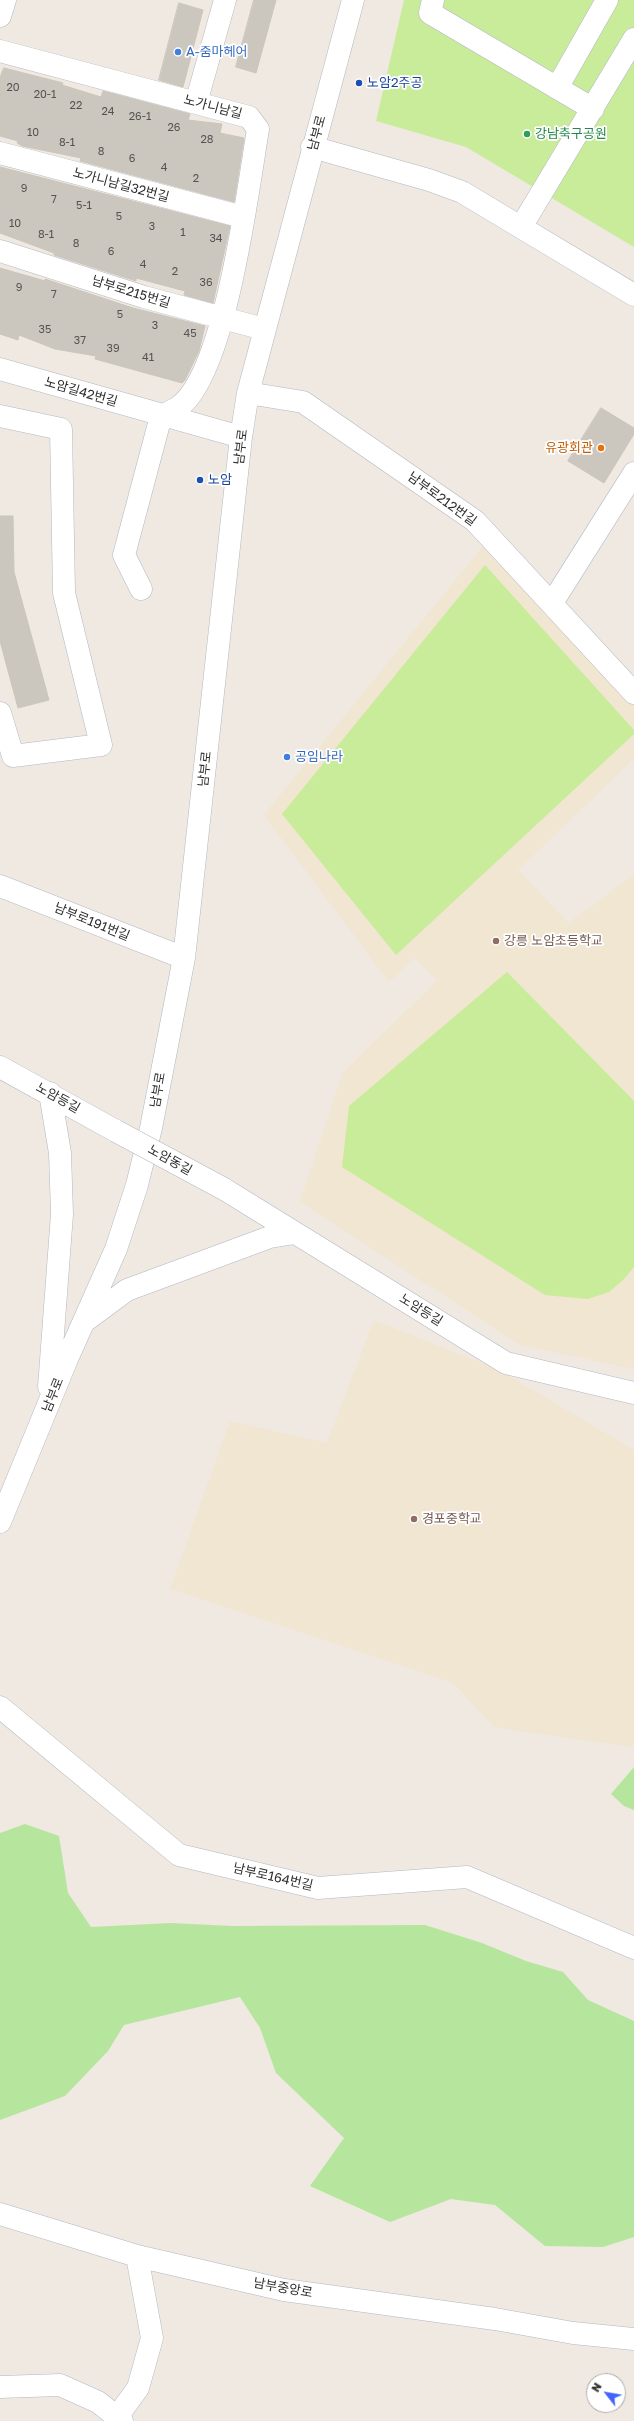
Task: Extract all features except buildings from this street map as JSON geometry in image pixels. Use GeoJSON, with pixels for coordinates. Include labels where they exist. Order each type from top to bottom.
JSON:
{"type":"FeatureCollection","features":[{"type":"Feature","properties":{"kind":"street"},"geometry":{"type":"LineString","coordinates":[[0,16],[5,0]]}},
{"type":"Feature","properties":{"kind":"street"},"geometry":{"type":"LineString","coordinates":[[196,103],[225,0]]}},
{"type":"Feature","properties":{"kind":"street","name":"남부로"},"geometry":{"type":"LineString","coordinates":[[0,1522],[84,1321],[116,1249],[137,1185],[152,1128],[184,958],[241,437],[248,393],[312,148],[353,0]]}},
{"type":"Feature","properties":{"kind":"street"},"geometry":{"type":"LineString","coordinates":[[433,0],[430,13],[594,109]]}},
{"type":"Feature","properties":{"kind":"street"},"geometry":{"type":"LineString","coordinates":[[557,88],[607,0]]}},
{"type":"Feature","properties":{"kind":"street"},"geometry":{"type":"LineString","coordinates":[[521,227],[594,109],[634,39]]}},
{"type":"Feature","properties":{"kind":"street","name":"노가니남길"},"geometry":{"type":"LineString","coordinates":[[0,51],[249,117],[258,129],[243,217],[223,318]]}},
{"type":"Feature","properties":{"kind":"street"},"geometry":{"type":"LineString","coordinates":[[312,148],[429,180],[462,192],[634,295]]}},
{"type":"Feature","properties":{"kind":"street","name":"노가니남길32번길"},"geometry":{"type":"LineString","coordinates":[[0,153],[243,217]]}},
{"type":"Feature","properties":{"kind":"street","name":"남부로215번길"},"geometry":{"type":"LineString","coordinates":[[0,251],[144,297],[264,329]]}},
{"type":"Feature","properties":{"kind":"street"},"geometry":{"type":"LineString","coordinates":[[141,589],[124,555],[161,416],[180,406],[199,382],[223,318]]}},
{"type":"Feature","properties":{"kind":"street","name":"노암길42번길"},"geometry":{"type":"LineString","coordinates":[[0,369],[161,416],[241,437]]}},
{"type":"Feature","properties":{"kind":"street","name":"남부로212번길"},"geometry":{"type":"LineString","coordinates":[[248,393],[303,402],[475,521],[634,692]]}},
{"type":"Feature","properties":{"kind":"street"},"geometry":{"type":"LineString","coordinates":[[0,416],[61,429],[64,593],[101,745],[6,759],[0,713]]}},
{"type":"Feature","properties":{"kind":"street"},"geometry":{"type":"LineString","coordinates":[[552,603],[634,474]]}},
{"type":"Feature","properties":{"kind":"street","name":"남부로191번길"},"geometry":{"type":"LineString","coordinates":[[0,886],[184,958]]}},
{"type":"Feature","properties":{"kind":"street","name":"노암등길"},"geometry":{"type":"LineString","coordinates":[[0,1067],[50,1093],[116,1131]]}},
{"type":"Feature","properties":{"kind":"street"},"geometry":{"type":"LineString","coordinates":[[48,1408],[62,1214],[60,1153],[50,1093]]}},
{"type":"Feature","properties":{"kind":"street","name":"노암동길"},"geometry":{"type":"LineString","coordinates":[[116,1131],[224,1189]]}},
{"type":"Feature","properties":{"kind":"street","name":"노암등길"},"geometry":{"type":"LineString","coordinates":[[224,1189],[506,1363],[634,1393]]}},
{"type":"Feature","properties":{"kind":"street"},"geometry":{"type":"LineString","coordinates":[[84,1321],[128,1290],[270,1237],[295,1233]]}},
{"type":"Feature","properties":{"kind":"street","name":"남부로164번길"},"geometry":{"type":"LineString","coordinates":[[0,1707],[179,1855],[318,1888],[467,1877],[634,1948]]}},
{"type":"Feature","properties":{"kind":"street","name":"남부중앙로"},"geometry":{"type":"LineString","coordinates":[[0,2214],[137,2256],[284,2290],[495,2320],[573,2334],[634,2339]]}},
{"type":"Feature","properties":{"kind":"street"},"geometry":{"type":"LineString","coordinates":[[0,2387],[60,2385],[98,2402],[120,2419],[138,2388],[152,2338],[137,2256]]}},
{"type":"Feature","properties":{"kind":"street","name":"남부중앙로"},"geometry":{"type":"LineString","coordinates":[[573,2334],[634,2333]]}},
{"type":"Feature","properties":{"kind":"shaded area","name":"강릉 노암초등학교"},"geometry":{"type":"Polygon","coordinates":[[[483,546],[634,703],[634,759],[518,870],[569,923],[634,874],[634,1369],[520,1345],[300,1202],[343,1072],[437,981],[415,958],[389,982],[264,815],[483,546]]]}},
{"type":"Feature","properties":{"kind":"shaded area","name":"경포중학교"},"geometry":{"type":"Polygon","coordinates":[[[374,1320],[501,1371],[634,1450],[634,1745],[631,1747],[494,1727],[453,1683],[170,1589],[230,1421],[327,1443],[374,1320]]]}},
{"type":"Feature","properties":{"kind":"green space","name":"강남축구공원"},"geometry":{"type":"Polygon","coordinates":[[[404,0],[634,0],[634,247],[466,147],[376,121],[404,0]]]}},
{"type":"Feature","properties":{"kind":"green space"},"geometry":{"type":"Polygon","coordinates":[[[485,565],[634,730],[634,734],[396,955],[282,814],[485,565]]]}},
{"type":"Feature","properties":{"kind":"green space"},"geometry":{"type":"Polygon","coordinates":[[[507,972],[634,1101],[634,1267],[623,1280],[609,1292],[588,1299],[545,1295],[342,1167],[349,1106],[507,972]]]}},
{"type":"Feature","properties":{"kind":"green space"},"geometry":{"type":"Polygon","coordinates":[[[634,1767],[634,1810],[624,1806],[611,1794],[634,1767]]]}},
{"type":"Feature","properties":{"kind":"green space"},"geometry":{"type":"Polygon","coordinates":[[[25,1824],[59,1836],[68,1893],[91,1927],[171,1923],[232,1926],[425,1925],[482,1943],[526,1961],[563,1972],[588,2000],[634,2021],[634,2237],[603,2247],[545,2246],[495,2205],[451,2199],[390,2222],[310,2186],[344,2138],[276,2073],[260,2028],[240,1997],[124,2025],[108,2051],[65,2096],[0,2120],[0,1833],[25,1824]]]}},
{"type":"Feature","properties":{"kind":"place","name":"A-줌마헤어"},"geometry":{"type":"Point","coordinates":[178,52]}},
{"type":"Feature","properties":{"kind":"place","name":"노암2주공"},"geometry":{"type":"Point","coordinates":[359,83]}},
{"type":"Feature","properties":{"kind":"place","name":"강남축구공원"},"geometry":{"type":"Point","coordinates":[527,134]}},
{"type":"Feature","properties":{"kind":"place","name":"유광회관"},"geometry":{"type":"Point","coordinates":[601,448]}},
{"type":"Feature","properties":{"kind":"place","name":"노암"},"geometry":{"type":"Point","coordinates":[200,480]}},
{"type":"Feature","properties":{"kind":"place","name":"공임나라"},"geometry":{"type":"Point","coordinates":[287,757]}},
{"type":"Feature","properties":{"kind":"place","name":"강릉 노암초등학교"},"geometry":{"type":"Point","coordinates":[496,941]}},
{"type":"Feature","properties":{"kind":"place","name":"경포중학교"},"geometry":{"type":"Point","coordinates":[414,1519]}}]}
